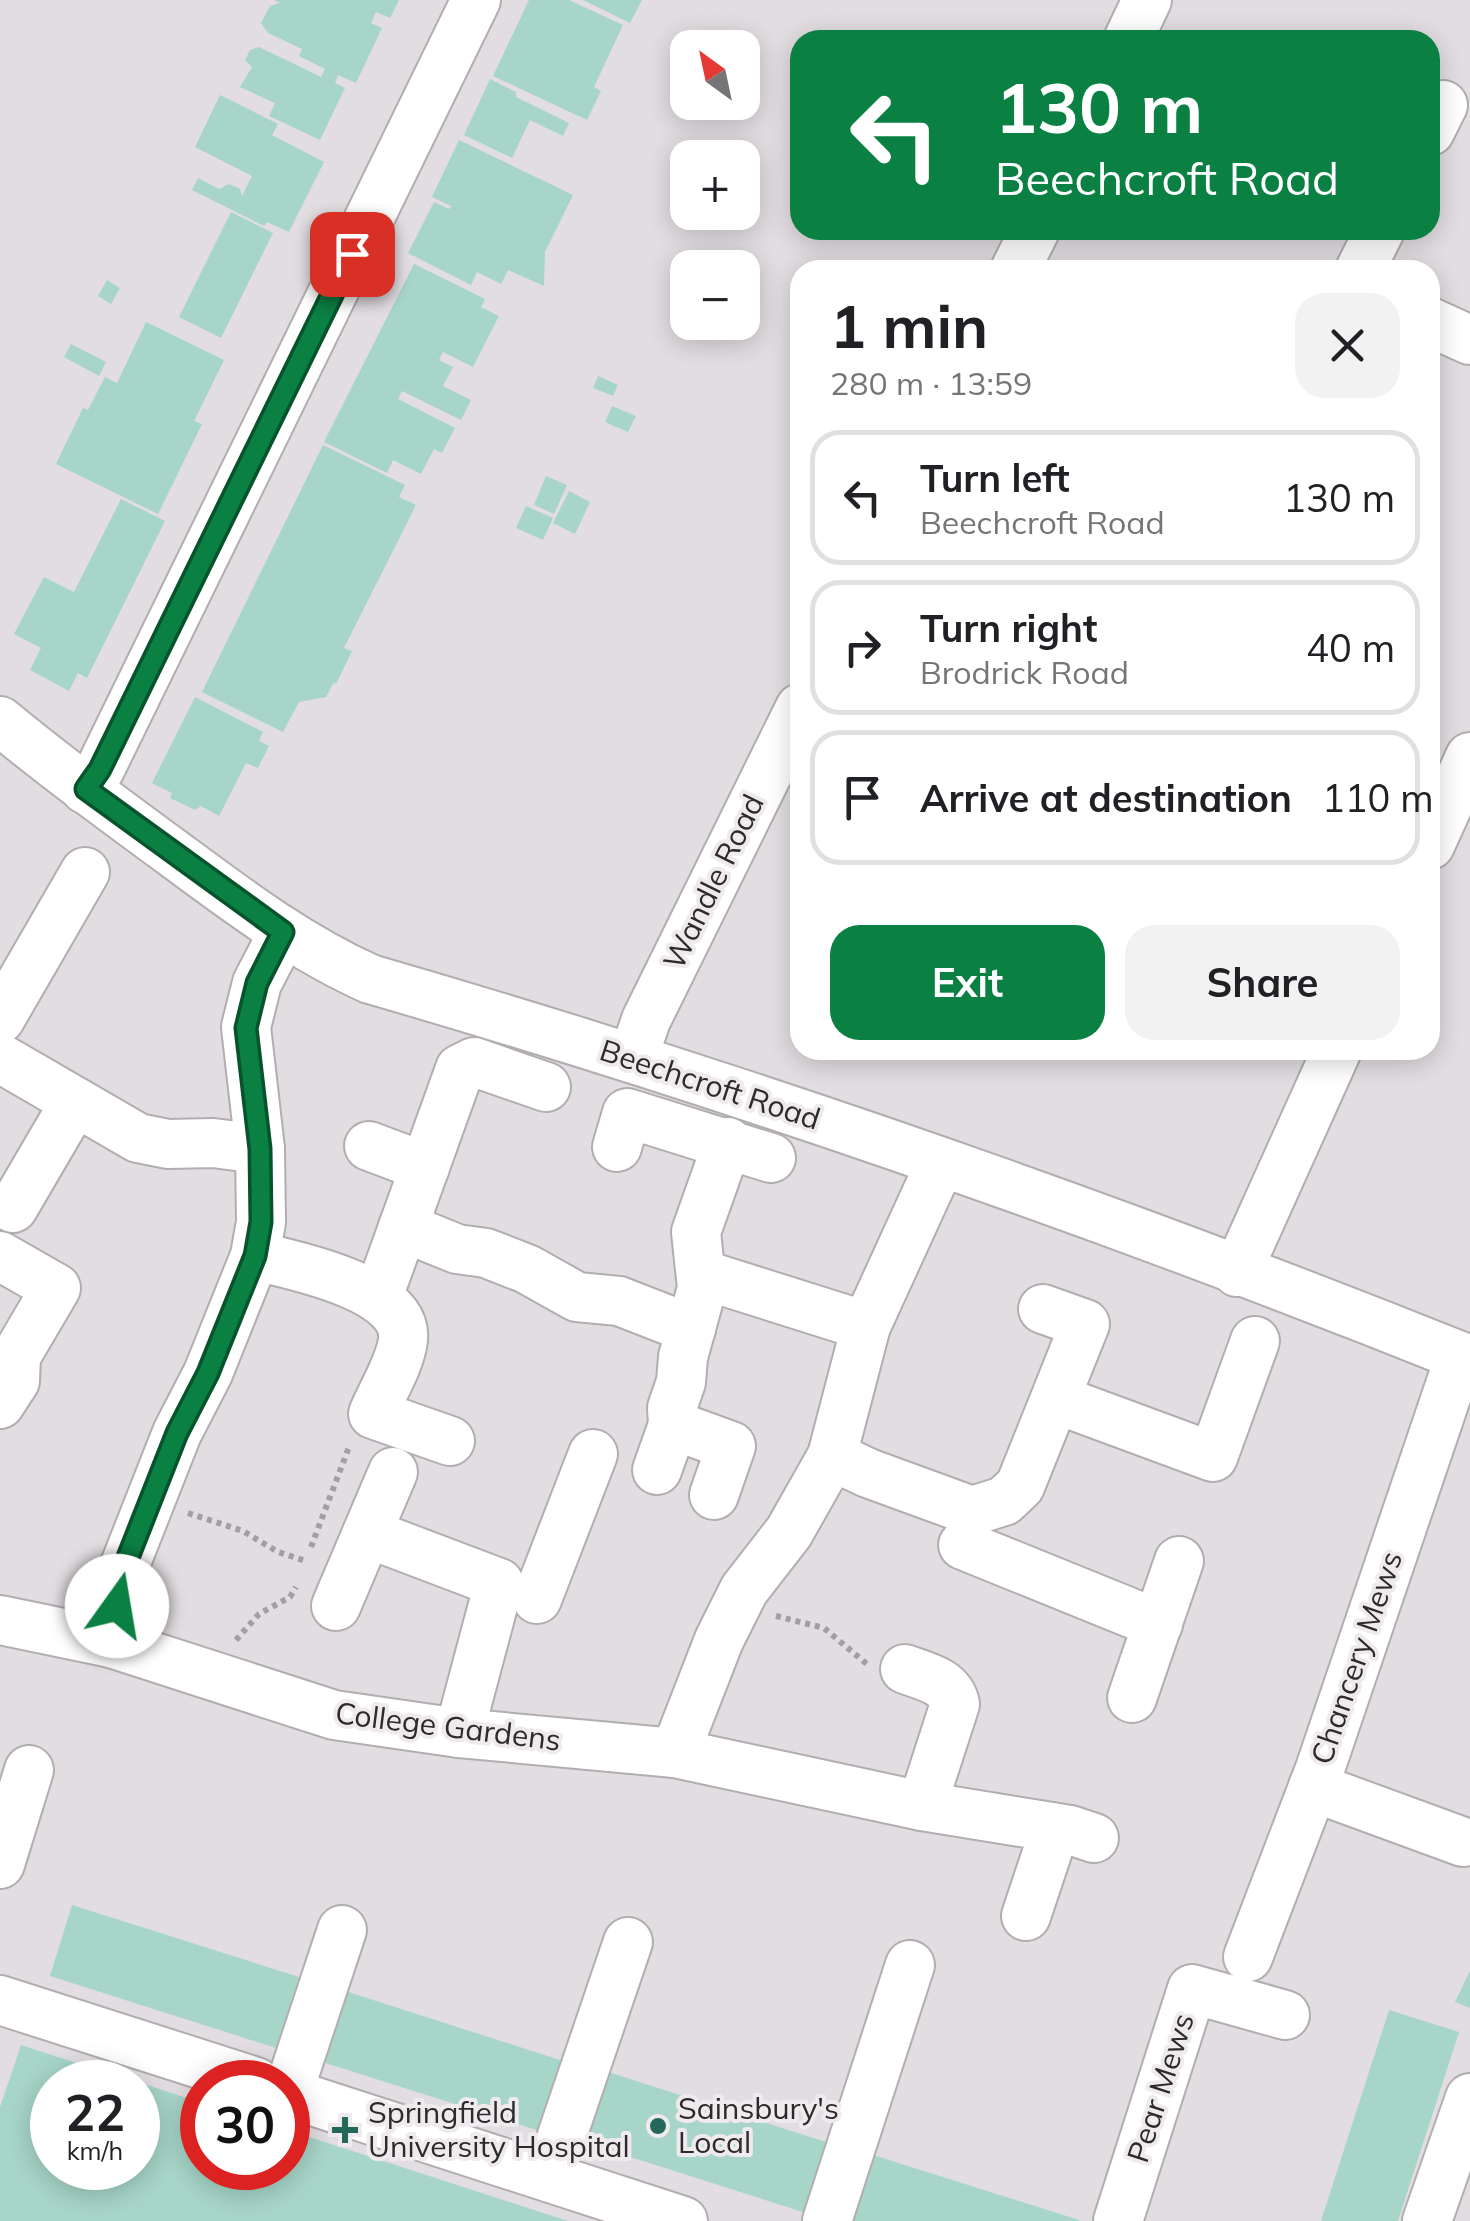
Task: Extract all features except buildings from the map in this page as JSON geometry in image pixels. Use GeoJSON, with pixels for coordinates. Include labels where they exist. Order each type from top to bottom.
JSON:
{"type":"FeatureCollection","features":[{"type":"Feature","properties":{"kind":"street"},"geometry":{"type":"LineString","coordinates":[[86,789],[100,769],[476,0]]}},
{"type":"Feature","properties":{"kind":"street"},"geometry":{"type":"LineString","coordinates":[[1133,30],[1148,0]]}},
{"type":"Feature","properties":{"kind":"street"},"geometry":{"type":"LineString","coordinates":[[1440,326],[1470,340]]}},
{"type":"Feature","properties":{"kind":"street","name":"Beechcroft Road"},"geometry":{"type":"LineString","coordinates":[[0,721],[86,789],[283,932],[329,960],[370,978],[633,1058],[941,1162],[1465,1358]]}},
{"type":"Feature","properties":{"kind":"street","name":"Wandle Road"},"geometry":{"type":"LineString","coordinates":[[633,1058],[646,1020],[790,728]]}},
{"type":"Feature","properties":{"kind":"street"},"geometry":{"type":"LineString","coordinates":[[1440,824],[1470,757]]}},
{"type":"Feature","properties":{"kind":"street"},"geometry":{"type":"LineString","coordinates":[[6,993],[85,872]]}},
{"type":"Feature","properties":{"kind":"street"},"geometry":{"type":"LineString","coordinates":[[110,1643],[123,1570],[177,1433],[216,1356],[255,1256],[261,1222],[260,1149],[246,1028],[257,983],[283,932]]}},
{"type":"Feature","properties":{"kind":"street"},"geometry":{"type":"LineString","coordinates":[[0,1058],[138,1138],[168,1144],[213,1143],[260,1149]]}},
{"type":"Feature","properties":{"kind":"street"},"geometry":{"type":"LineString","coordinates":[[1238,1272],[1333,1060]]}},
{"type":"Feature","properties":{"kind":"street"},"geometry":{"type":"LineString","coordinates":[[378,1296],[460,1069],[474,1062],[546,1086]]}},
{"type":"Feature","properties":{"kind":"street"},"geometry":{"type":"LineString","coordinates":[[13,1208],[75,1102]]}},
{"type":"Feature","properties":{"kind":"street"},"geometry":{"type":"LineString","coordinates":[[617,1148],[627,1114],[750,1150],[704,1207],[696,1232],[702,1288],[672,1408],[673,1424],[657,1470]]}},
{"type":"Feature","properties":{"kind":"street"},"geometry":{"type":"LineString","coordinates":[[370,1146],[425,1167]]}},
{"type":"Feature","properties":{"kind":"street"},"geometry":{"type":"LineString","coordinates":[[675,1753],[719,1640],[744,1590],[789,1532],[832,1456],[866,1326],[941,1162]]}},
{"type":"Feature","properties":{"kind":"street"},"geometry":{"type":"LineString","coordinates":[[404,1227],[527,1269],[577,1297],[619,1301],[687,1343]]}},
{"type":"Feature","properties":{"kind":"street"},"geometry":{"type":"LineString","coordinates":[[0,1256],[56,1288],[16,1356],[8,1393]]}},
{"type":"Feature","properties":{"kind":"street"},"geometry":{"type":"LineString","coordinates":[[255,1256],[296,1266],[387,1302],[403,1334],[373,1414],[450,1441]]}},
{"type":"Feature","properties":{"kind":"street"},"geometry":{"type":"LineString","coordinates":[[701,1274],[866,1326]]}},
{"type":"Feature","properties":{"kind":"street"},"geometry":{"type":"LineString","coordinates":[[963,1542],[1020,1486],[1085,1324],[1042,1309]]}},
{"type":"Feature","properties":{"kind":"street"},"geometry":{"type":"LineString","coordinates":[[1056,1400],[1213,1457],[1255,1341]]}},
{"type":"Feature","properties":{"kind":"street","name":"Chancery Mews"},"geometry":{"type":"LineString","coordinates":[[1248,1957],[1313,1787],[1465,1358]]}},
{"type":"Feature","properties":{"kind":"street"},"geometry":{"type":"LineString","coordinates":[[673,1424],[731,1446],[714,1494]]}},
{"type":"Feature","properties":{"kind":"street"},"geometry":{"type":"LineString","coordinates":[[459,1733],[535,1598],[594,1454]]}},
{"type":"Feature","properties":{"kind":"street"},"geometry":{"type":"LineString","coordinates":[[832,1456],[868,1472],[963,1542],[1158,1624]]}},
{"type":"Feature","properties":{"kind":"street"},"geometry":{"type":"LineString","coordinates":[[336,1606],[393,1472]]}},
{"type":"Feature","properties":{"kind":"street"},"geometry":{"type":"LineString","coordinates":[[367,1533],[535,1598]]}},
{"type":"Feature","properties":{"kind":"street"},"geometry":{"type":"LineString","coordinates":[[1132,1698],[1180,1561]]}},
{"type":"Feature","properties":{"kind":"street","name":"College Gardens"},"geometry":{"type":"LineString","coordinates":[[0,1620],[110,1643],[334,1715],[459,1733],[675,1753],[929,1785],[1072,1832],[1049,1848],[1026,1916]]}},
{"type":"Feature","properties":{"kind":"street"},"geometry":{"type":"LineString","coordinates":[[906,1668],[941,1683],[952,1693],[956,1704],[929,1785]]}},
{"type":"Feature","properties":{"kind":"street"},"geometry":{"type":"LineString","coordinates":[[0,1864],[29,1770]]}},
{"type":"Feature","properties":{"kind":"street"},"geometry":{"type":"LineString","coordinates":[[1313,1787],[1463,1842]]}},
{"type":"Feature","properties":{"kind":"street"},"geometry":{"type":"LineString","coordinates":[[299,2060],[342,1930]]}},
{"type":"Feature","properties":{"kind":"street"},"geometry":{"type":"LineString","coordinates":[[548,2177],[628,1942]]}},
{"type":"Feature","properties":{"kind":"street"},"geometry":{"type":"LineString","coordinates":[[827,2221],[910,1965]]}},
{"type":"Feature","properties":{"kind":"street","name":"Pear Mews"},"geometry":{"type":"LineString","coordinates":[[1118,2221],[1192,1989],[1285,2015]]}},
{"type":"Feature","properties":{"kind":"street"},"geometry":{"type":"LineString","coordinates":[[0,2000],[187,2060]]}},
{"type":"Feature","properties":{"kind":"street"},"geometry":{"type":"LineString","coordinates":[[1427,2221],[1470,2098]]}},
{"type":"Feature","properties":{"kind":"street"},"geometry":{"type":"LineString","coordinates":[[310,2100],[683,2221]]}},
{"type":"Feature","properties":{"kind":"path"},"geometry":{"type":"LineString","coordinates":[[221,1679],[236,1640],[259,1614],[290,1597],[360,1421],[373,1414]]}},
{"type":"Feature","properties":{"kind":"path"},"geometry":{"type":"LineString","coordinates":[[180,1510],[243,1530],[278,1552],[306,1561]]}},
{"type":"Feature","properties":{"kind":"path"},"geometry":{"type":"LineString","coordinates":[[719,1640],[736,1642],[774,1616],[782,1616],[824,1628],[861,1663],[890,1674],[906,1668]]}},
{"type":"Feature","properties":{"kind":"place","name":"Sainsbury's Local"},"geometry":{"type":"Point","coordinates":[658,2126]}},
{"type":"Feature","properties":{"kind":"place","name":"Springfield University Hospital"},"geometry":{"type":"Point","coordinates":[345,2130]}},
{"type":"Feature","properties":{"kind":"route"},"geometry":{"type":"LineString","coordinates":[[117,1606],[123,1570],[177,1433],[238,1306],[255,1256],[261,1222],[260,1149],[246,1028],[257,983],[283,932],[86,789],[100,769],[352,254]]}}]}
